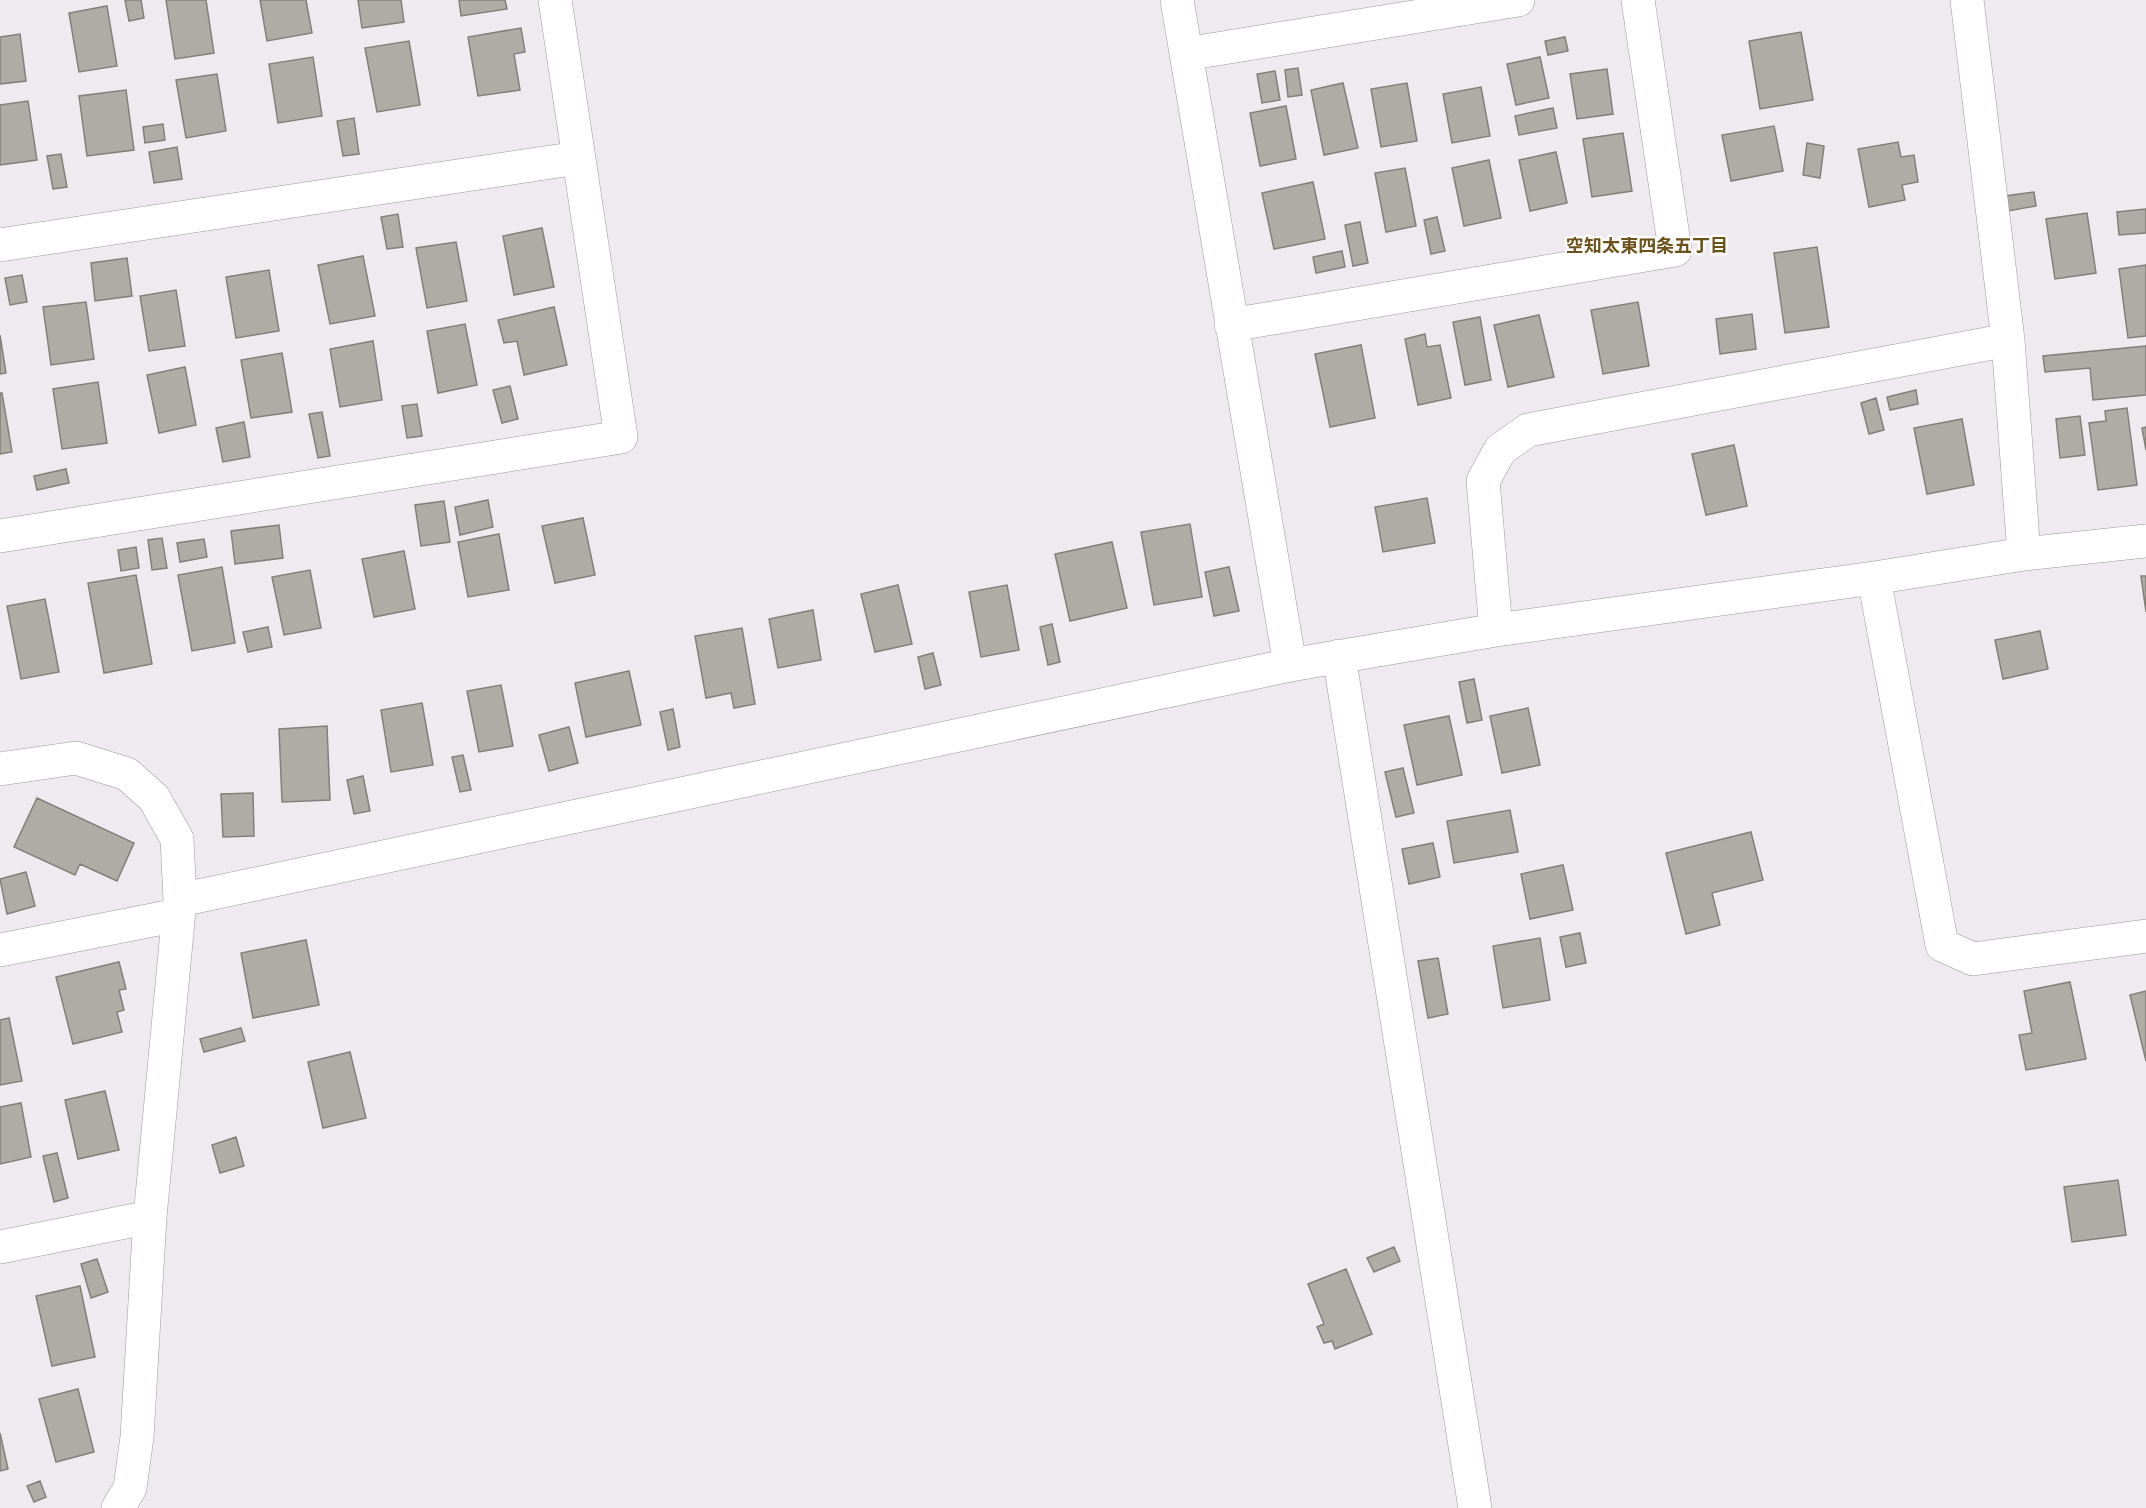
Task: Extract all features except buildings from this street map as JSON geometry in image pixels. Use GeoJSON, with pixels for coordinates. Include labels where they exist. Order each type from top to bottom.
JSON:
{"type":"FeatureCollection","features":[{"type":"Feature","properties":{"kind":"street"},"geometry":{"type":"LineString","coordinates":[[0,536],[621,437],[555,0]]}},
{"type":"Feature","properties":{"kind":"street"},"geometry":{"type":"LineString","coordinates":[[1177,0],[1290,665]]}},
{"type":"Feature","properties":{"kind":"street"},"geometry":{"type":"LineString","coordinates":[[1186,54],[1518,0]]}},
{"type":"Feature","properties":{"kind":"street"},"geometry":{"type":"LineString","coordinates":[[1231,326],[1675,250],[1638,0]]}},
{"type":"Feature","properties":{"kind":"street"},"geometry":{"type":"LineString","coordinates":[[1966,0],[2008,340],[2024,554]]}},
{"type":"Feature","properties":{"kind":"street"},"geometry":{"type":"LineString","coordinates":[[0,245],[578,158]]}},
{"type":"Feature","properties":{"kind":"street"},"geometry":{"type":"LineString","coordinates":[[1496,630],[1483,481],[1500,450],[1528,430],[2008,340]]}},
{"type":"Feature","properties":{"kind":"street"},"geometry":{"type":"LineString","coordinates":[[0,950],[179,908],[1290,665],[1496,630],[1874,578],[2024,554],[2146,541]]}},
{"type":"Feature","properties":{"kind":"street"},"geometry":{"type":"LineString","coordinates":[[1874,578],[1942,945],[1973,959],[2146,936]]}},
{"type":"Feature","properties":{"kind":"street"},"geometry":{"type":"LineString","coordinates":[[1339,656],[1475,1508]]}},
{"type":"Feature","properties":{"kind":"street"},"geometry":{"type":"LineString","coordinates":[[0,769],[76,758],[128,774],[154,798],[177,839],[179,908],[150,1217],[137,1437],[130,1488],[118,1508]]}},
{"type":"Feature","properties":{"kind":"street"},"geometry":{"type":"LineString","coordinates":[[0,1247],[150,1217]]}},
{"type":"Feature","properties":{"kind":"district","name":"空知太東四条五丁目"},"geometry":{"type":"Point","coordinates":[1647,246]}}]}
